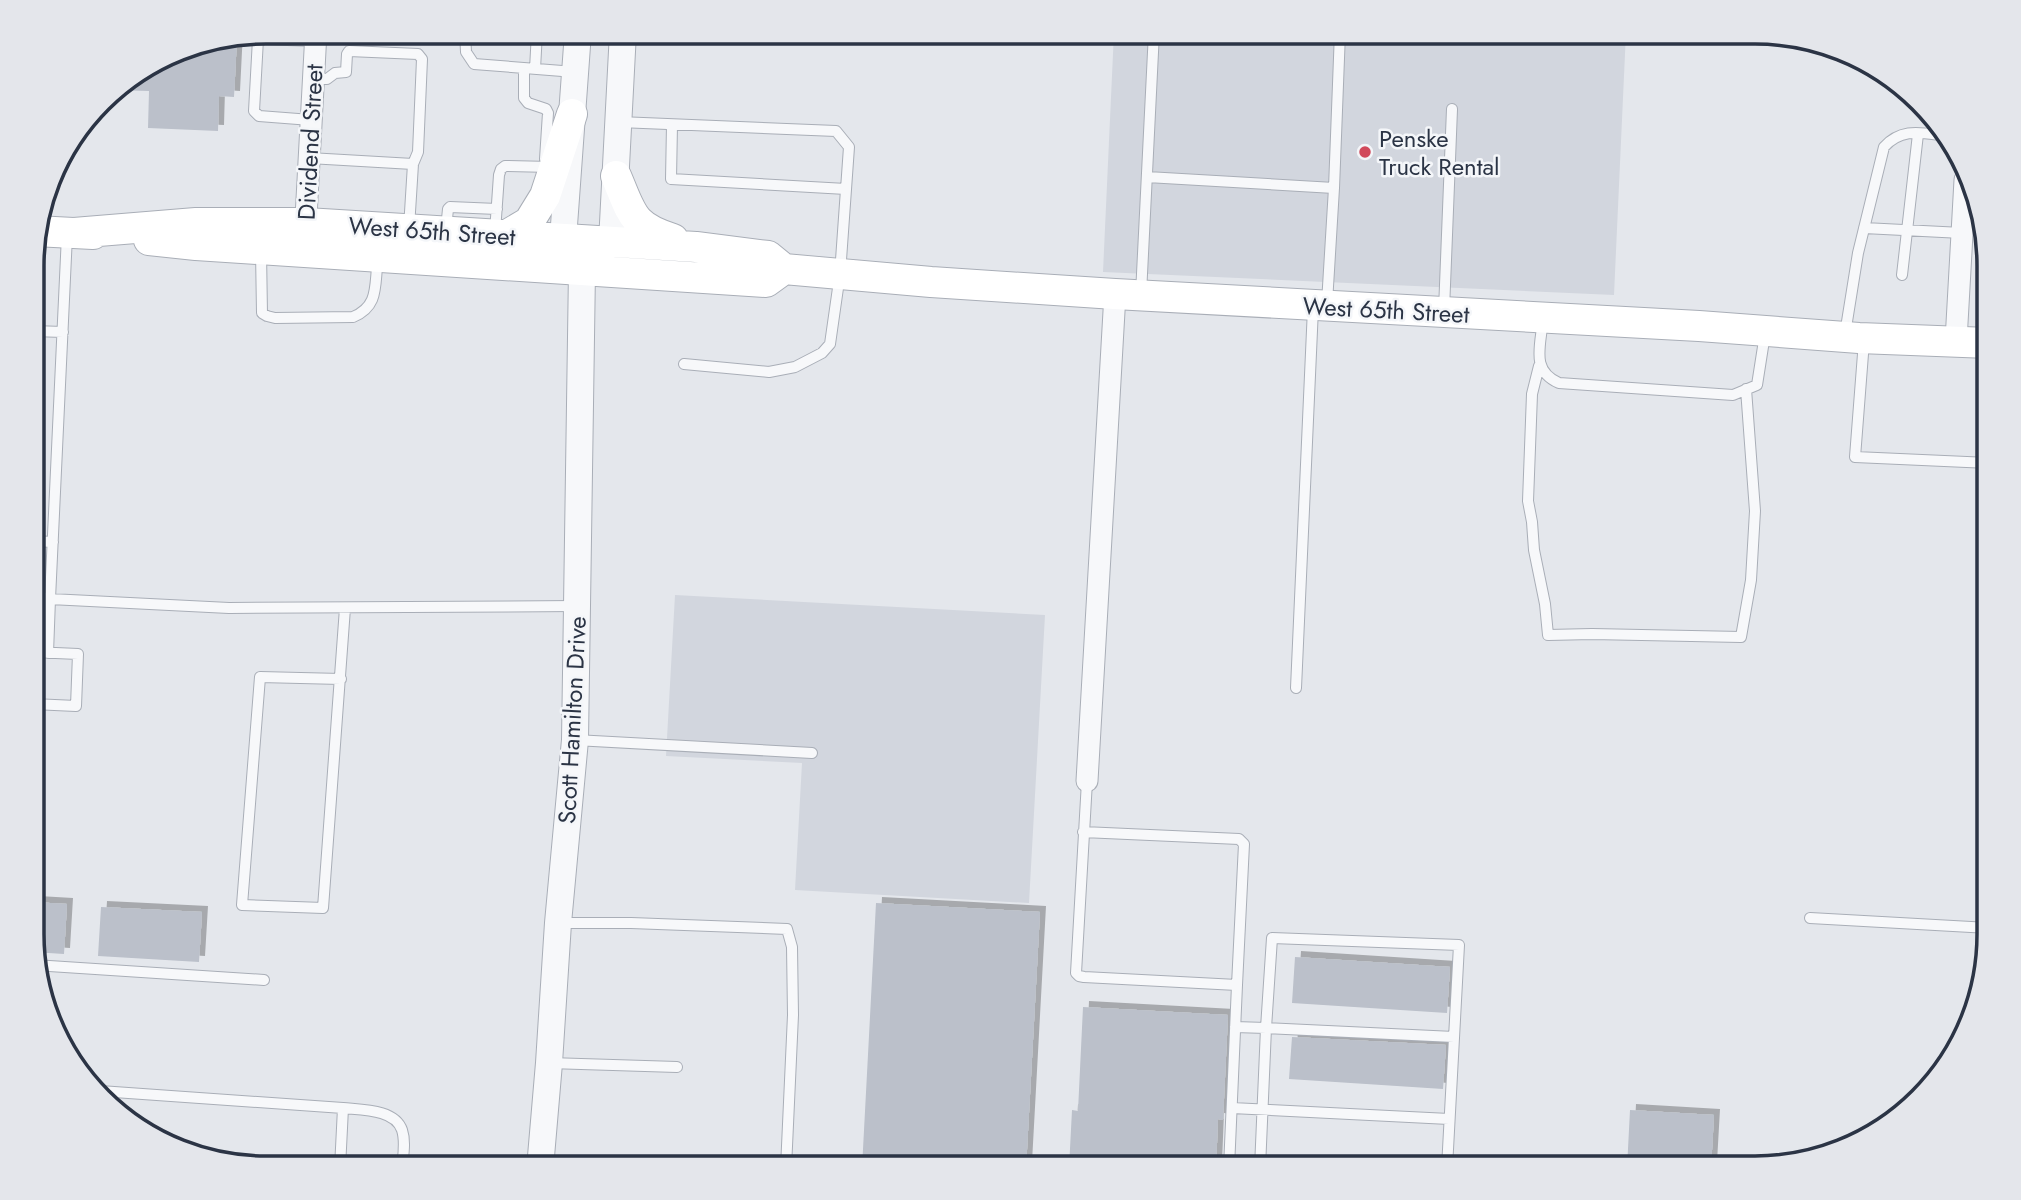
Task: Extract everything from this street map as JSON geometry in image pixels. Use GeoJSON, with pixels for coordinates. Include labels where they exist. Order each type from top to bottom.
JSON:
{"type":"FeatureCollection","features":[{"type":"Feature","properties":{"kind":"main road"},"geometry":{"type":"LineString","coordinates":[[500,226],[529,222],[545,196],[572,114]]}},
{"type":"Feature","properties":{"kind":"main road"},"geometry":{"type":"LineString","coordinates":[[617,176],[630,209],[640,225],[658,235],[696,247]]}},
{"type":"Feature","properties":{"kind":"main road","name":"West 65th Street"},"geometry":{"type":"LineString","coordinates":[[71,232],[196,223],[305,237],[378,257],[766,282],[784,269]]}},
{"type":"Feature","properties":{"kind":"main road","name":"West 65th Street"},"geometry":{"type":"LineString","coordinates":[[47,231],[196,245],[261,248],[305,237],[409,229],[446,232],[500,226],[563,239],[696,247],[768,256],[784,269],[841,274],[1128,295],[1977,342]]}},
{"type":"Feature","properties":{"kind":"street","name":"Dividend Street"},"geometry":{"type":"LineString","coordinates":[[305,237],[315,44]]}},
{"type":"Feature","properties":{"kind":"street"},"geometry":{"type":"LineString","coordinates":[[572,114],[577,44]]}},
{"type":"Feature","properties":{"kind":"street"},"geometry":{"type":"LineString","coordinates":[[556,167],[563,239],[582,270],[612,242],[622,44]]}},
{"type":"Feature","properties":{"kind":"street"},"geometry":{"type":"LineString","coordinates":[[1956,341],[1965,195]]}},
{"type":"Feature","properties":{"kind":"street","name":"Scott Hamilton Drive"},"geometry":{"type":"LineString","coordinates":[[541,1156],[575,740],[582,270]]}},
{"type":"Feature","properties":{"kind":"street"},"geometry":{"type":"LineString","coordinates":[[1087,780],[1128,295]]}},
{"type":"Feature","properties":{"kind":"lane"},"geometry":{"type":"LineString","coordinates":[[466,44],[466,52],[474,64],[575,72]]}},
{"type":"Feature","properties":{"kind":"lane"},"geometry":{"type":"LineString","coordinates":[[500,226],[501,169],[505,166],[556,167],[548,113],[546,109],[524,99],[534,44]]}},
{"type":"Feature","properties":{"kind":"lane"},"geometry":{"type":"LineString","coordinates":[[1128,295],[1147,177],[1153,44]]}},
{"type":"Feature","properties":{"kind":"lane"},"geometry":{"type":"LineString","coordinates":[[1296,688],[1320,306],[1334,188],[1340,44]]}},
{"type":"Feature","properties":{"kind":"lane"},"geometry":{"type":"LineString","coordinates":[[258,45],[254,111],[259,116],[311,120]]}},
{"type":"Feature","properties":{"kind":"lane"},"geometry":{"type":"LineString","coordinates":[[313,79],[327,79],[335,73],[346,72],[349,51],[418,54],[422,59],[418,152],[412,164],[409,229]]}},
{"type":"Feature","properties":{"kind":"lane"},"geometry":{"type":"LineString","coordinates":[[1444,313],[1452,109]]}},
{"type":"Feature","properties":{"kind":"lane"},"geometry":{"type":"LineString","coordinates":[[619,122],[836,131],[849,147],[841,274],[830,344],[822,353],[796,367],[769,372],[684,364]]}},
{"type":"Feature","properties":{"kind":"lane"},"geometry":{"type":"LineString","coordinates":[[672,125],[671,179],[846,189]]}},
{"type":"Feature","properties":{"kind":"lane"},"geometry":{"type":"LineString","coordinates":[[1934,135],[1908,133],[1893,137],[1884,147],[1864,228],[1854,337],[1855,457],[1977,462]]}},
{"type":"Feature","properties":{"kind":"lane"},"geometry":{"type":"LineString","coordinates":[[1902,275],[1918,134]]}},
{"type":"Feature","properties":{"kind":"lane"},"geometry":{"type":"LineString","coordinates":[[309,158],[412,164]]}},
{"type":"Feature","properties":{"kind":"lane"},"geometry":{"type":"LineString","coordinates":[[1147,177],[1334,188]]}},
{"type":"Feature","properties":{"kind":"lane"},"geometry":{"type":"LineString","coordinates":[[1864,228],[1962,233]]}},
{"type":"Feature","properties":{"kind":"lane"},"geometry":{"type":"LineString","coordinates":[[48,653],[63,332],[71,232]]}},
{"type":"Feature","properties":{"kind":"lane"},"geometry":{"type":"LineString","coordinates":[[261,248],[262,313],[275,318],[353,317],[364,313],[376,287],[378,257]]}},
{"type":"Feature","properties":{"kind":"lane"},"geometry":{"type":"LineString","coordinates":[[1544,318],[1539,366],[1532,394],[1528,501],[1548,635],[1741,637],[1751,580],[1755,511],[1746,389]]}},
{"type":"Feature","properties":{"kind":"lane"},"geometry":{"type":"LineString","coordinates":[[44,331],[63,332]]}},
{"type":"Feature","properties":{"kind":"lane"},"geometry":{"type":"LineString","coordinates":[[1539,366],[1547,378],[1559,383],[1734,395],[1757,385],[1766,331]]}},
{"type":"Feature","properties":{"kind":"lane"},"geometry":{"type":"LineString","coordinates":[[44,541],[53,541]]}},
{"type":"Feature","properties":{"kind":"lane"},"geometry":{"type":"LineString","coordinates":[[44,598],[229,608],[577,606]]}},
{"type":"Feature","properties":{"kind":"lane"},"geometry":{"type":"LineString","coordinates":[[341,679],[260,677],[242,905],[323,908],[341,679],[345,608]]}},
{"type":"Feature","properties":{"kind":"lane"},"geometry":{"type":"LineString","coordinates":[[44,653],[78,654],[76,706],[44,705]]}},
{"type":"Feature","properties":{"kind":"lane"},"geometry":{"type":"LineString","coordinates":[[575,740],[811,753]]}},
{"type":"Feature","properties":{"kind":"lane"},"geometry":{"type":"LineString","coordinates":[[1087,780],[1076,973],[1079,976],[1237,985]]}},
{"type":"Feature","properties":{"kind":"lane"},"geometry":{"type":"LineString","coordinates":[[1083,832],[1239,839],[1244,844],[1230,1156]]}},
{"type":"Feature","properties":{"kind":"lane"},"geometry":{"type":"LineString","coordinates":[[1810,919],[1977,927]]}},
{"type":"Feature","properties":{"kind":"lane"},"geometry":{"type":"LineString","coordinates":[[558,923],[787,929],[792,947],[793,1015],[787,1156]]}},
{"type":"Feature","properties":{"kind":"lane"},"geometry":{"type":"LineString","coordinates":[[1260,1156],[1272,938],[1459,946],[1447,1156]]}},
{"type":"Feature","properties":{"kind":"lane"},"geometry":{"type":"LineString","coordinates":[[47,966],[264,980]]}},
{"type":"Feature","properties":{"kind":"lane"},"geometry":{"type":"LineString","coordinates":[[1235,1027],[1454,1037]]}},
{"type":"Feature","properties":{"kind":"lane"},"geometry":{"type":"LineString","coordinates":[[550,1063],[677,1067]]}},
{"type":"Feature","properties":{"kind":"lane"},"geometry":{"type":"LineString","coordinates":[[110,1092],[382,1113],[394,1119],[401,1127],[404,1139],[403,1156]]}},
{"type":"Feature","properties":{"kind":"lane"},"geometry":{"type":"LineString","coordinates":[[341,1156],[343,1108]]}},
{"type":"Feature","properties":{"kind":"lane"},"geometry":{"type":"LineString","coordinates":[[1232,1108],[1449,1119]]}},
{"type":"Feature","properties":{"kind":"shaded area","name":"Penske Truck Rental"},"geometry":{"type":"Polygon","coordinates":[[[1113,44],[1625,44],[1614,295],[1103,272],[1113,44]]]}},
{"type":"Feature","properties":{"kind":"shaded area"},"geometry":{"type":"Polygon","coordinates":[[[675,595],[1045,615],[1029,903],[795,890],[802,763],[666,756],[675,595]]]}},
{"type":"Feature","properties":{"kind":"building"},"geometry":{"type":"Polygon","coordinates":[[[237,46],[234,97],[219,96],[218,131],[148,128],[149,91],[131,91],[181,61],[237,46]]]}},
{"type":"Feature","properties":{"kind":"building"},"geometry":{"type":"Polygon","coordinates":[[[44,903],[67,904],[64,954],[45,953],[44,903]]]}},
{"type":"Feature","properties":{"kind":"building"},"geometry":{"type":"Polygon","coordinates":[[[876,903],[1040,912],[1027,1156],[863,1156],[876,903]]]}},
{"type":"Feature","properties":{"kind":"building"},"geometry":{"type":"Polygon","coordinates":[[[101,907],[202,912],[199,962],[98,956],[101,907]]]}},
{"type":"Feature","properties":{"kind":"building"},"geometry":{"type":"Polygon","coordinates":[[[1295,957],[1450,967],[1447,1013],[1292,1003],[1295,957]]]}},
{"type":"Feature","properties":{"kind":"building"},"geometry":{"type":"Polygon","coordinates":[[[1083,1007],[1228,1015],[1223,1120],[1218,1119],[1216,1156],[1070,1156],[1072,1110],[1078,1111],[1083,1007]]]}},
{"type":"Feature","properties":{"kind":"building"},"geometry":{"type":"Polygon","coordinates":[[[1292,1037],[1446,1045],[1443,1089],[1289,1079],[1292,1037]]]}},
{"type":"Feature","properties":{"kind":"building"},"geometry":{"type":"Polygon","coordinates":[[[1630,1110],[1714,1115],[1712,1156],[1628,1156],[1630,1110]]]}},
{"type":"Feature","properties":{"kind":"place","name":"Penske Truck Rental"},"geometry":{"type":"Point","coordinates":[1365,152]}}]}
